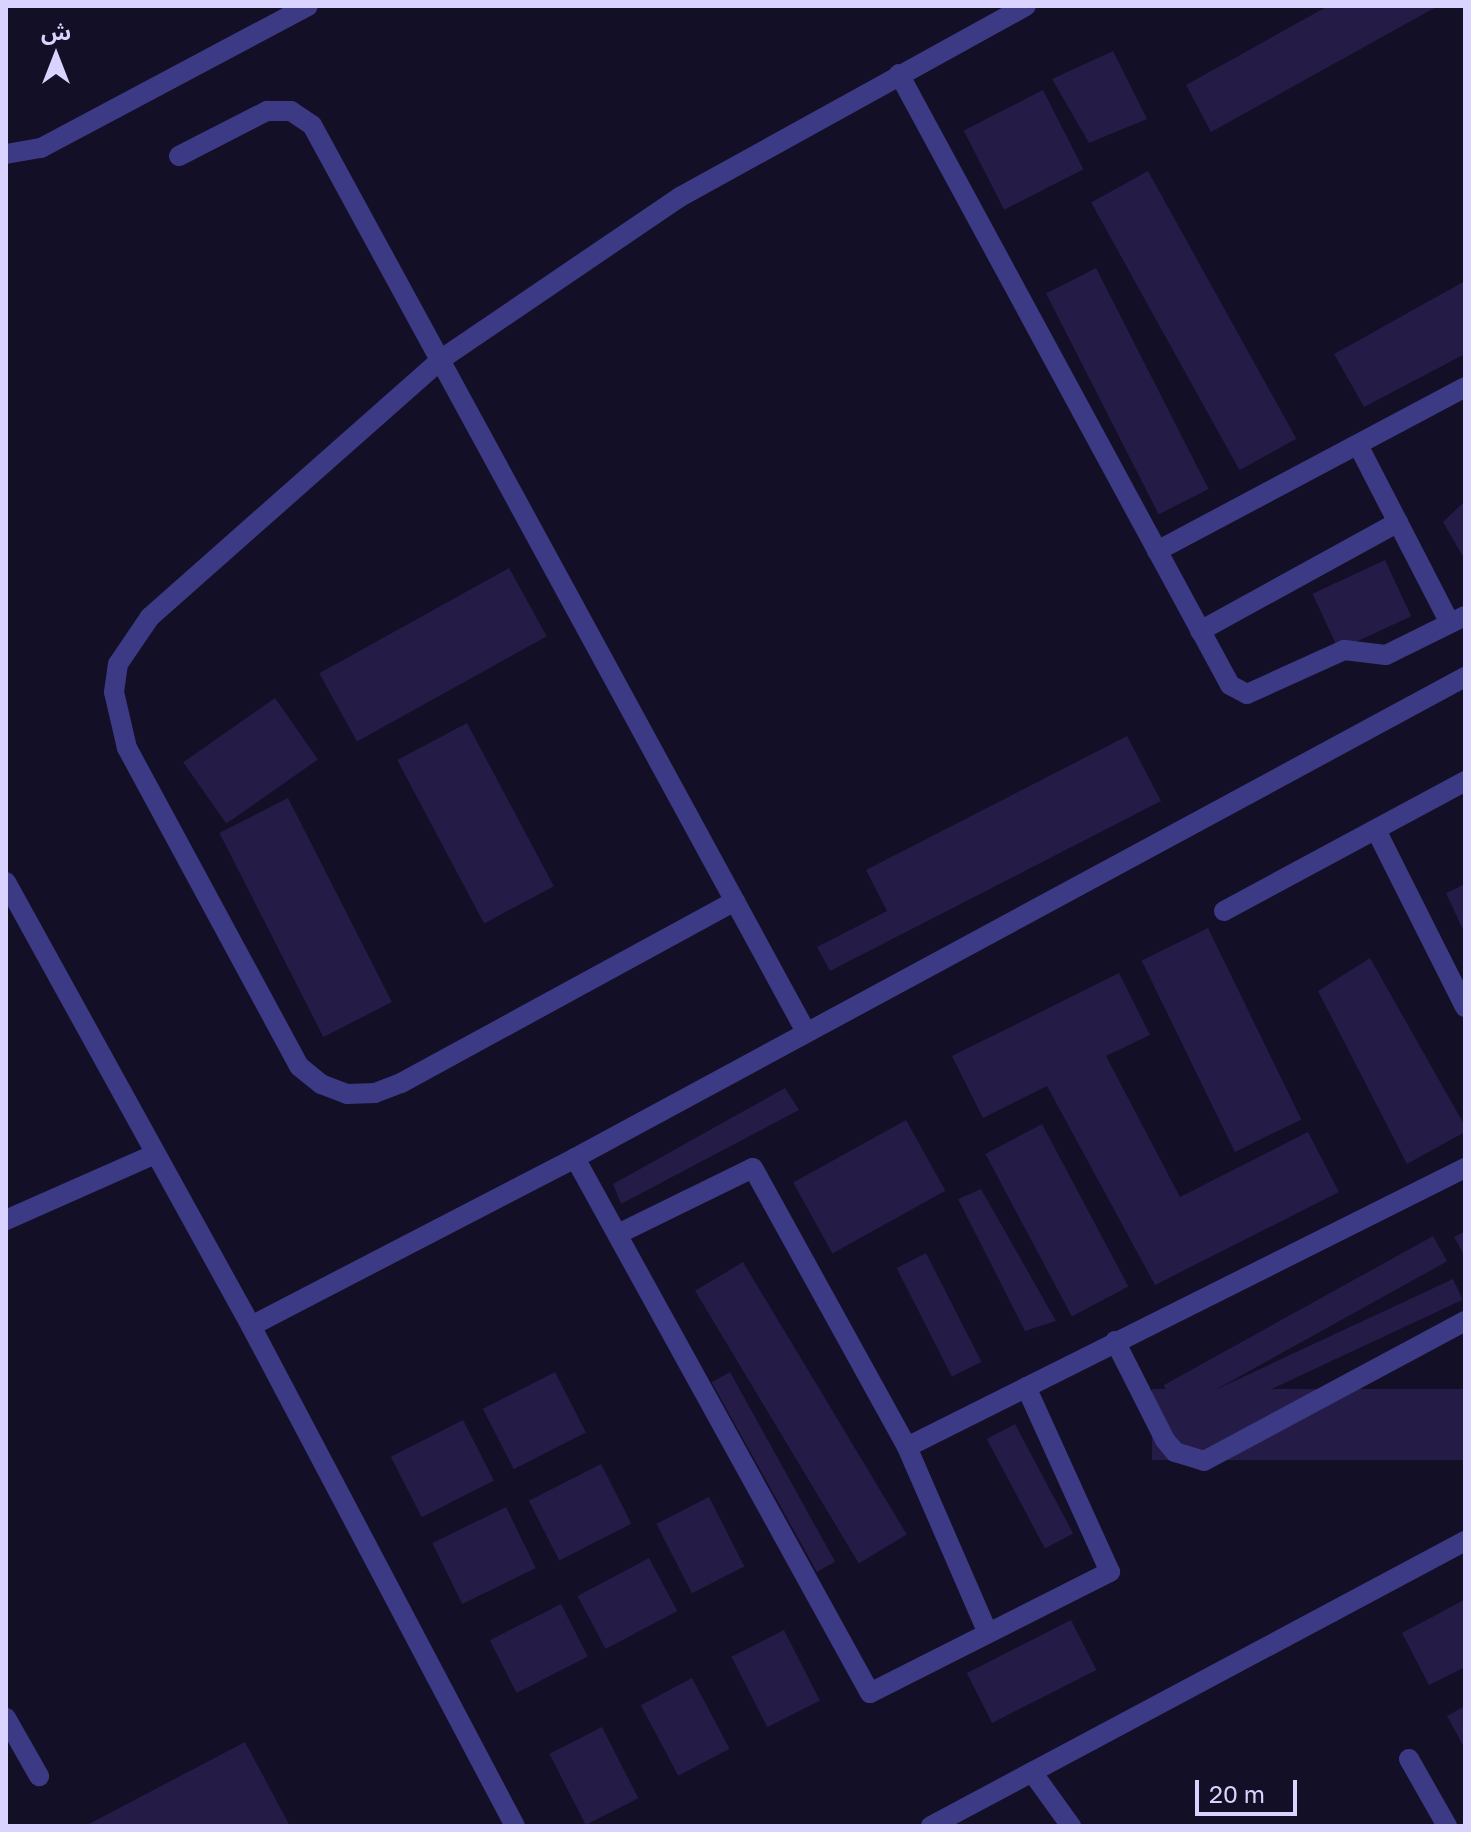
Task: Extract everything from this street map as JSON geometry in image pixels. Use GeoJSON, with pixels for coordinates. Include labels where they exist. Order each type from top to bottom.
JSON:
{"type":"FeatureCollection","features":[{"type":"Feature","properties":{"kind":"lane"},"geometry":{"type":"LineString","coordinates":[[6,154],[41,148],[308,6]]}},
{"type":"Feature","properties":{"kind":"lane"},"geometry":{"type":"LineString","coordinates":[[735,901],[401,1083],[375,1093],[347,1094],[321,1084],[299,1066],[135,762],[117,721],[114,692],[118,664],[150,617],[443,358],[610,240],[899,74],[1026,6]]}},
{"type":"Feature","properties":{"kind":"lane"},"geometry":{"type":"LineString","coordinates":[[899,74],[1230,685],[1247,694],[1332,653],[1386,655],[1458,620],[1398,522],[1358,445]]}},
{"type":"Feature","properties":{"kind":"lane"},"geometry":{"type":"LineString","coordinates":[[179,156],[267,111],[303,117],[312,125],[443,358],[805,1030]]}},
{"type":"Feature","properties":{"kind":"lane"},"geometry":{"type":"LineString","coordinates":[[1157,551],[1465,387]]}},
{"type":"Feature","properties":{"kind":"lane"},"geometry":{"type":"LineString","coordinates":[[1200,631],[1398,522]]}},
{"type":"Feature","properties":{"kind":"lane"},"geometry":{"type":"LineString","coordinates":[[251,1326],[575,1158],[805,1030],[1465,677]]}},
{"type":"Feature","properties":{"kind":"lane"},"geometry":{"type":"LineString","coordinates":[[1224,911],[1465,781]]}},
{"type":"Feature","properties":{"kind":"lane"},"geometry":{"type":"LineString","coordinates":[[1376,830],[1465,1007]]}},
{"type":"Feature","properties":{"kind":"lane"},"geometry":{"type":"LineString","coordinates":[[6,882],[153,1155],[251,1326],[515,1826]]}},
{"type":"Feature","properties":{"kind":"lane"},"geometry":{"type":"LineString","coordinates":[[6,1220],[153,1155]]}},
{"type":"Feature","properties":{"kind":"lane"},"geometry":{"type":"LineString","coordinates":[[575,1158],[870,1693],[1110,1572],[1026,1387]]}},
{"type":"Feature","properties":{"kind":"lane"},"geometry":{"type":"LineString","coordinates":[[618,1234],[753,1168],[907,1447],[988,1633]]}},
{"type":"Feature","properties":{"kind":"lane"},"geometry":{"type":"LineString","coordinates":[[907,1447],[1465,1168]]}},
{"type":"Feature","properties":{"kind":"lane"},"geometry":{"type":"LineString","coordinates":[[1115,1341],[1165,1440],[1175,1452],[1204,1461],[1465,1321]]}},
{"type":"Feature","properties":{"kind":"lane"},"geometry":{"type":"LineString","coordinates":[[931,1826],[1465,1541]]}},
{"type":"Feature","properties":{"kind":"lane"},"geometry":{"type":"LineString","coordinates":[[6,1718],[39,1776]]}},
{"type":"Feature","properties":{"kind":"lane"},"geometry":{"type":"LineString","coordinates":[[1409,1759],[1447,1826]]}},
{"type":"Feature","properties":{"kind":"lane"},"geometry":{"type":"LineString","coordinates":[[1032,1772],[1071,1826]]}},
{"type":"Feature","properties":{"kind":"building"},"geometry":{"type":"Polygon","coordinates":[[[1328,6],[1438,6],[1211,132],[1186,85],[1328,6]]]}},
{"type":"Feature","properties":{"kind":"building"},"geometry":{"type":"Polygon","coordinates":[[[1113,51],[1147,119],[1089,143],[1052,79],[1113,51]]]}},
{"type":"Feature","properties":{"kind":"building"},"geometry":{"type":"Polygon","coordinates":[[[1043,90],[1083,169],[1004,210],[964,130],[1043,90]]]}},
{"type":"Feature","properties":{"kind":"building"},"geometry":{"type":"Polygon","coordinates":[[[1148,171],[1296,439],[1240,470],[1091,203],[1148,171]]]}},
{"type":"Feature","properties":{"kind":"building"},"geometry":{"type":"Polygon","coordinates":[[[1096,268],[1209,489],[1159,514],[1046,293],[1096,268]]]}},
{"type":"Feature","properties":{"kind":"building"},"geometry":{"type":"Polygon","coordinates":[[[1465,281],[1465,354],[1364,407],[1334,354],[1465,281]]]}},
{"type":"Feature","properties":{"kind":"building"},"geometry":{"type":"Polygon","coordinates":[[[1465,501],[1465,560],[1443,522],[1465,501]]]}},
{"type":"Feature","properties":{"kind":"building"},"geometry":{"type":"Polygon","coordinates":[[[1385,560],[1411,616],[1339,650],[1312,594],[1385,560]]]}},
{"type":"Feature","properties":{"kind":"building"},"geometry":{"type":"Polygon","coordinates":[[[509,568],[547,636],[357,741],[319,673],[509,568]]]}},
{"type":"Feature","properties":{"kind":"building"},"geometry":{"type":"Polygon","coordinates":[[[275,698],[318,759],[226,824],[183,762],[275,698]]]}},
{"type":"Feature","properties":{"kind":"building"},"geometry":{"type":"Polygon","coordinates":[[[467,723],[554,886],[484,923],[397,760],[467,723]]]}},
{"type":"Feature","properties":{"kind":"building"},"geometry":{"type":"Polygon","coordinates":[[[1127,736],[1161,801],[830,971],[817,947],[887,911],[866,870],[1127,736]]]}},
{"type":"Feature","properties":{"kind":"building"},"geometry":{"type":"Polygon","coordinates":[[[288,798],[392,1002],[323,1037],[219,833],[288,798]]]}},
{"type":"Feature","properties":{"kind":"building"},"geometry":{"type":"Polygon","coordinates":[[[1465,884],[1465,934],[1446,893],[1465,884]]]}},
{"type":"Feature","properties":{"kind":"building"},"geometry":{"type":"Polygon","coordinates":[[[1208,928],[1301,1119],[1235,1152],[1141,960],[1208,928]]]}},
{"type":"Feature","properties":{"kind":"building"},"geometry":{"type":"Polygon","coordinates":[[[1370,958],[1465,1126],[1465,1132],[1407,1164],[1318,991],[1370,958]]]}},
{"type":"Feature","properties":{"kind":"building"},"geometry":{"type":"Polygon","coordinates":[[[1119,973],[1150,1035],[1106,1056],[1180,1197],[1308,1132],[1339,1192],[1155,1285],[1047,1086],[983,1118],[952,1056],[1119,973]]]}},
{"type":"Feature","properties":{"kind":"building"},"geometry":{"type":"Polygon","coordinates":[[[785,1088],[799,1110],[621,1204],[613,1184],[785,1088]]]}},
{"type":"Feature","properties":{"kind":"building"},"geometry":{"type":"Polygon","coordinates":[[[906,1120],[945,1191],[832,1253],[793,1183],[906,1120]]]}},
{"type":"Feature","properties":{"kind":"building"},"geometry":{"type":"Polygon","coordinates":[[[1042,1124],[1128,1286],[1072,1317],[985,1154],[1042,1124]]]}},
{"type":"Feature","properties":{"kind":"building"},"geometry":{"type":"Polygon","coordinates":[[[981,1189],[1056,1321],[1025,1331],[958,1199],[981,1189]]]}},
{"type":"Feature","properties":{"kind":"building"},"geometry":{"type":"Polygon","coordinates":[[[1465,1231],[1465,1257],[1454,1237],[1465,1231]]]}},
{"type":"Feature","properties":{"kind":"building"},"geometry":{"type":"Polygon","coordinates":[[[1433,1236],[1447,1261],[1178,1411],[1164,1385],[1433,1236]]]}},
{"type":"Feature","properties":{"kind":"building"},"geometry":{"type":"Polygon","coordinates":[[[926,1253],[981,1362],[952,1377],[897,1268],[926,1253]]]}},
{"type":"Feature","properties":{"kind":"building"},"geometry":{"type":"Polygon","coordinates":[[[743,1262],[907,1535],[859,1563],[695,1291],[743,1262]]]}},
{"type":"Feature","properties":{"kind":"building"},"geometry":{"type":"Polygon","coordinates":[[[1453,1279],[1463,1300],[1188,1428],[1178,1407],[1453,1279]]]}},
{"type":"Feature","properties":{"kind":"building"},"geometry":{"type":"Polygon","coordinates":[[[555,1372],[586,1433],[514,1469],[483,1409],[555,1372]]]}},
{"type":"Feature","properties":{"kind":"building"},"geometry":{"type":"Polygon","coordinates":[[[730,1372],[835,1562],[817,1572],[712,1382],[730,1372]]]}},
{"type":"Feature","properties":{"kind":"building"},"geometry":{"type":"Polygon","coordinates":[[[1152,1389],[1465,1389],[1465,1460],[1152,1460],[1152,1389]]]}},
{"type":"Feature","properties":{"kind":"building"},"geometry":{"type":"Polygon","coordinates":[[[463,1420],[494,1481],[422,1517],[391,1457],[463,1420]]]}},
{"type":"Feature","properties":{"kind":"building"},"geometry":{"type":"Polygon","coordinates":[[[1015,1424],[1073,1533],[1045,1549],[987,1439],[1015,1424]]]}},
{"type":"Feature","properties":{"kind":"building"},"geometry":{"type":"Polygon","coordinates":[[[601,1464],[631,1524],[559,1560],[529,1501],[601,1464]]]}},
{"type":"Feature","properties":{"kind":"building"},"geometry":{"type":"Polygon","coordinates":[[[709,1497],[744,1566],[692,1593],[656,1524],[709,1497]]]}},
{"type":"Feature","properties":{"kind":"building"},"geometry":{"type":"Polygon","coordinates":[[[506,1507],[536,1568],[462,1604],[432,1543],[506,1507]]]}},
{"type":"Feature","properties":{"kind":"building"},"geometry":{"type":"Polygon","coordinates":[[[649,1558],[677,1611],[606,1649],[577,1596],[649,1558]]]}},
{"type":"Feature","properties":{"kind":"building"},"geometry":{"type":"Polygon","coordinates":[[[1464,1600],[1465,1667],[1429,1685],[1402,1633],[1464,1600]]]}},
{"type":"Feature","properties":{"kind":"building"},"geometry":{"type":"Polygon","coordinates":[[[561,1604],[588,1657],[517,1693],[490,1640],[561,1604]]]}},
{"type":"Feature","properties":{"kind":"building"},"geometry":{"type":"Polygon","coordinates":[[[1071,1620],[1096,1670],[992,1723],[967,1673],[1071,1620]]]}},
{"type":"Feature","properties":{"kind":"building"},"geometry":{"type":"Polygon","coordinates":[[[784,1630],[820,1700],[767,1727],[731,1657],[784,1630]]]}},
{"type":"Feature","properties":{"kind":"building"},"geometry":{"type":"Polygon","coordinates":[[[692,1678],[730,1749],[678,1776],[641,1705],[692,1678]]]}},
{"type":"Feature","properties":{"kind":"building"},"geometry":{"type":"Polygon","coordinates":[[[1465,1706],[1465,1749],[1447,1716],[1465,1706]]]}},
{"type":"Feature","properties":{"kind":"building"},"geometry":{"type":"Polygon","coordinates":[[[602,1727],[638,1798],[586,1825],[549,1754],[602,1727]]]}},
{"type":"Feature","properties":{"kind":"building"},"geometry":{"type":"Polygon","coordinates":[[[245,1742],[290,1826],[85,1826],[245,1742]]]}}]}
